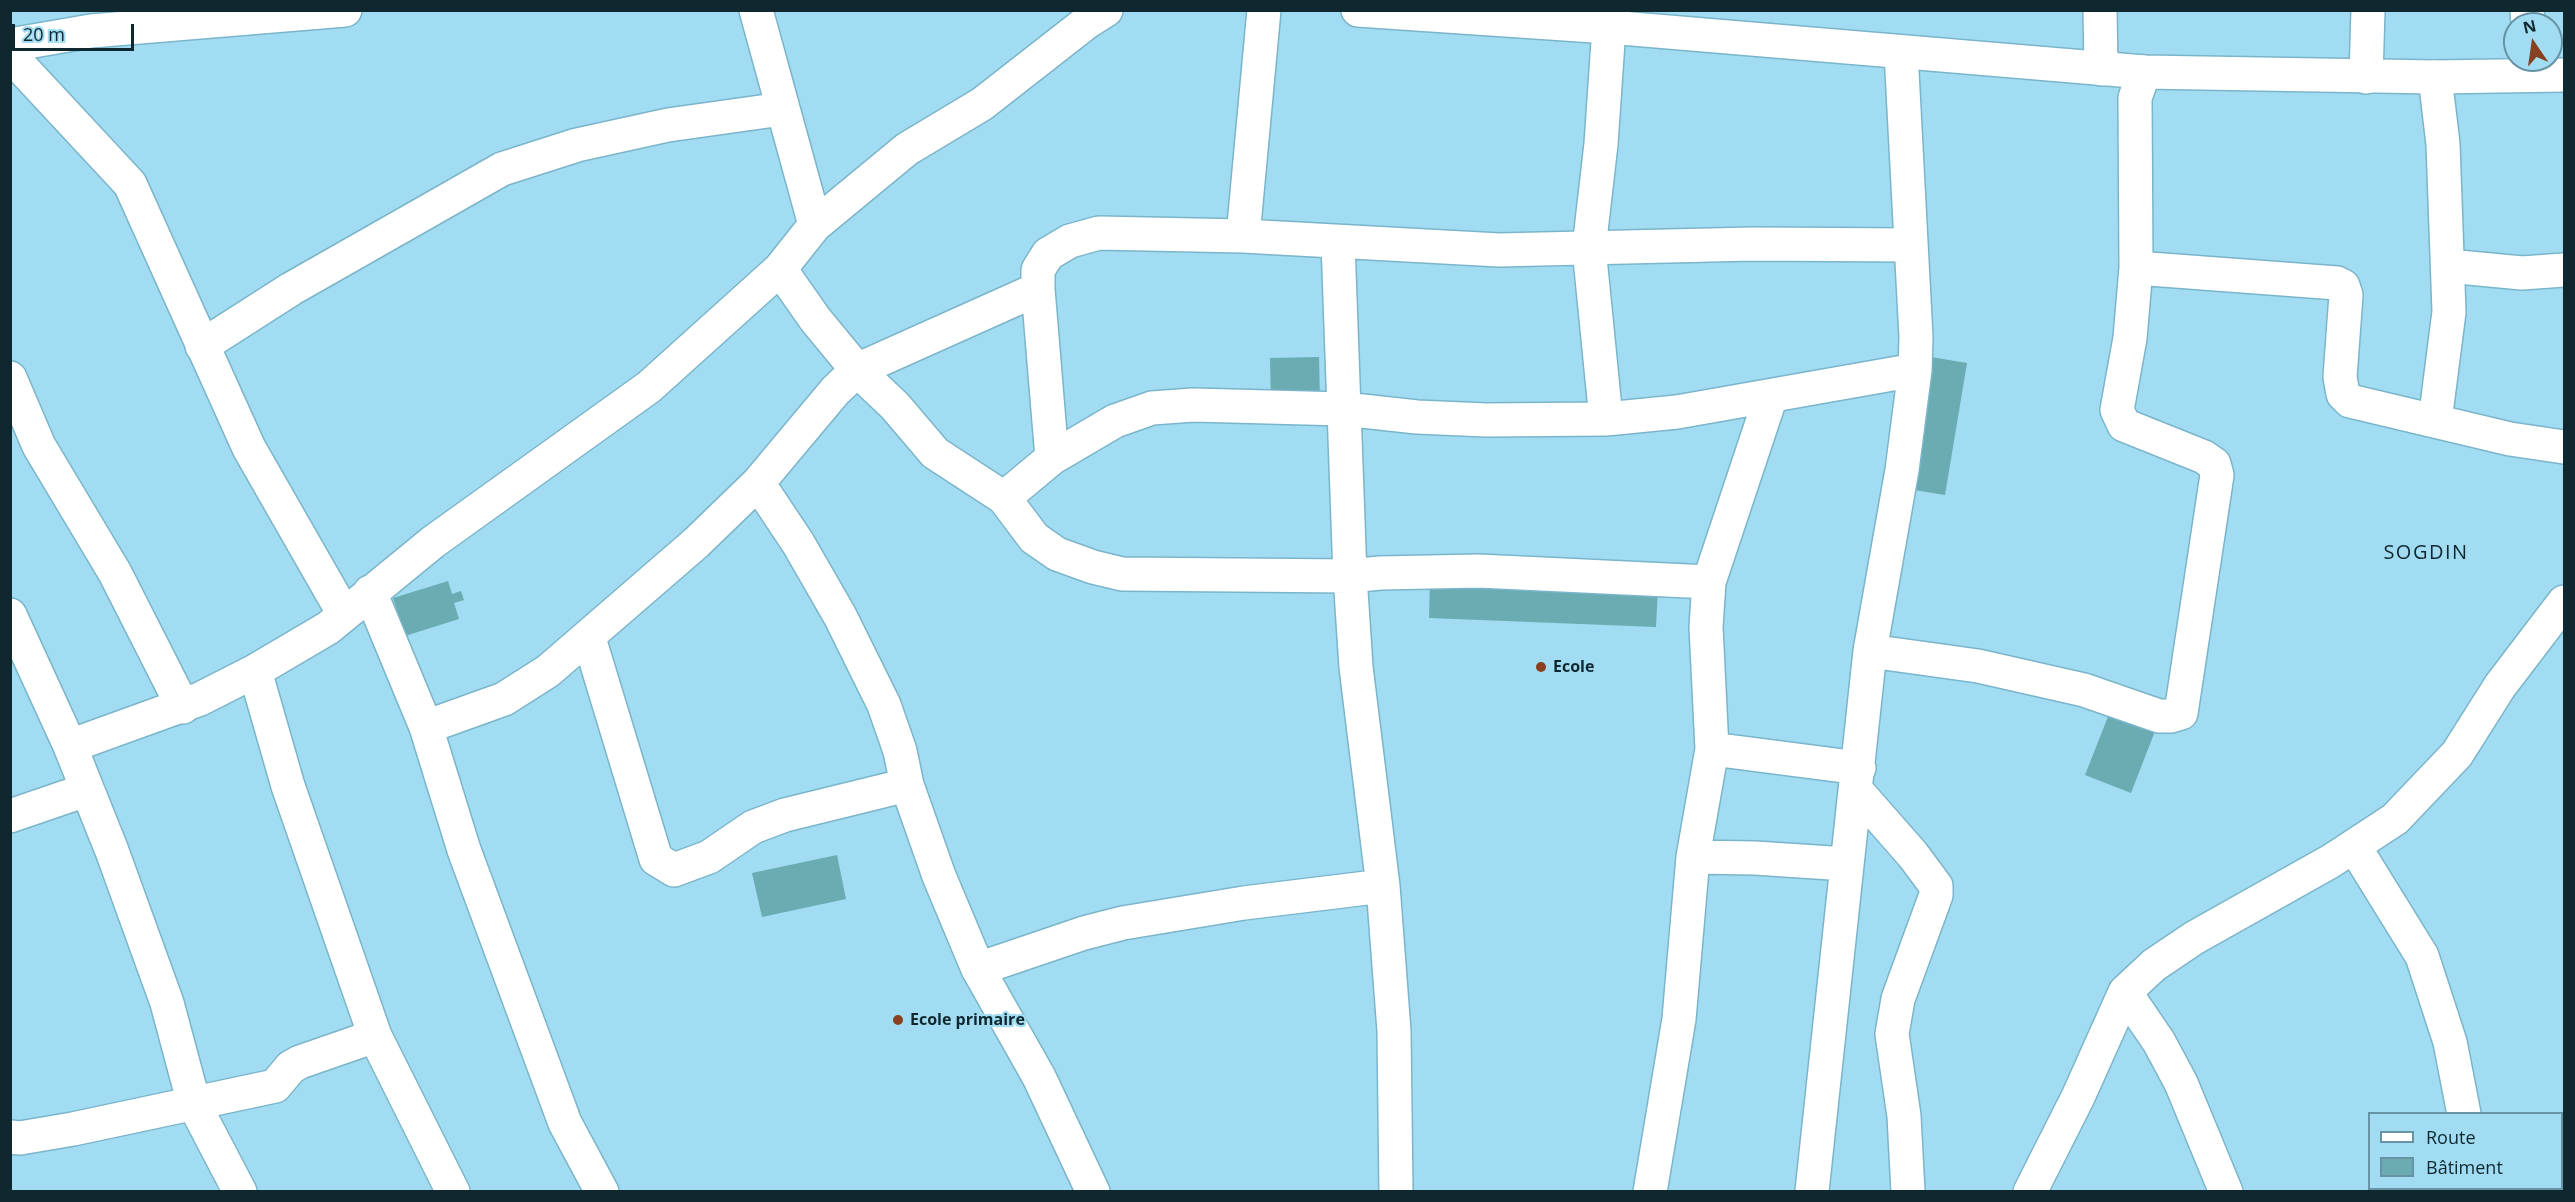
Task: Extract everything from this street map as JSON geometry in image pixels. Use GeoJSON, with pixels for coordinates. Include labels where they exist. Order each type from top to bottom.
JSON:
{"type":"FeatureCollection","features":[{"type":"Feature","properties":{"kind":"street"},"geometry":{"type":"LineString","coordinates":[[10,45],[91,31],[269,14],[345,10]]}},
{"type":"Feature","properties":{"kind":"street"},"geometry":{"type":"LineString","coordinates":[[756,10],[815,225]]}},
{"type":"Feature","properties":{"kind":"street"},"geometry":{"type":"LineString","coordinates":[[70,746],[183,707],[255,671],[328,628],[432,542],[649,387],[780,269],[815,225],[907,150],[982,104],[1106,10]]}},
{"type":"Feature","properties":{"kind":"street"},"geometry":{"type":"LineString","coordinates":[[1243,236],[1264,10]]}},
{"type":"Feature","properties":{"kind":"street"},"geometry":{"type":"LineString","coordinates":[[1358,10],[1609,27],[1649,21],[1901,52],[2144,72],[2435,77],[2503,71]]}},
{"type":"Feature","properties":{"kind":"street"},"geometry":{"type":"LineString","coordinates":[[2100,10],[2101,69]]}},
{"type":"Feature","properties":{"kind":"street"},"geometry":{"type":"LineString","coordinates":[[2366,77],[2368,10]]}},
{"type":"Feature","properties":{"kind":"street"},"geometry":{"type":"LineString","coordinates":[[1606,419],[1589,248],[1601,144],[1609,27]]}},
{"type":"Feature","properties":{"kind":"street"},"geometry":{"type":"LineString","coordinates":[[1812,1191],[1870,651],[1902,470],[1914,370],[1916,337],[1901,52]]}},
{"type":"Feature","properties":{"kind":"street"},"geometry":{"type":"LineString","coordinates":[[10,55],[130,184],[249,448],[344,614]]}},
{"type":"Feature","properties":{"kind":"street"},"geometry":{"type":"LineString","coordinates":[[1870,651],[1978,666],[2084,690],[2159,716],[2171,716],[2181,712],[2217,475],[2214,464],[2204,457],[2124,424],[2117,410],[2130,338],[2136,268],[2135,98],[2144,72]]}},
{"type":"Feature","properties":{"kind":"street"},"geometry":{"type":"LineString","coordinates":[[2435,77],[2442,144],[2449,312],[2435,421]]}},
{"type":"Feature","properties":{"kind":"street"},"geometry":{"type":"LineString","coordinates":[[202,346],[291,289],[502,169],[577,145],[668,125],[782,109]]}},
{"type":"Feature","properties":{"kind":"street"},"geometry":{"type":"LineString","coordinates":[[1052,458],[1038,270],[1048,254],[1070,241],[1099,233],[1243,236],[1338,243],[1499,250],[1753,243],[1910,245]]}},
{"type":"Feature","properties":{"kind":"street"},"geometry":{"type":"LineString","coordinates":[[1338,243],[1350,576],[1356,667],[1383,886],[1394,1031],[1396,1191]]}},
{"type":"Feature","properties":{"kind":"street"},"geometry":{"type":"LineString","coordinates":[[2448,267],[2522,273],[2565,270]]}},
{"type":"Feature","properties":{"kind":"street"},"geometry":{"type":"LineString","coordinates":[[2136,268],[2337,283],[2343,286],[2346,295],[2340,377],[2343,394],[2350,401],[2511,439],[2565,447]]}},
{"type":"Feature","properties":{"kind":"street"},"geometry":{"type":"LineString","coordinates":[[780,269],[815,320],[935,453],[1004,498],[1035,538],[1057,554],[1122,574],[1350,576],[1479,571],[1709,582]]}},
{"type":"Feature","properties":{"kind":"street"},"geometry":{"type":"LineString","coordinates":[[426,727],[504,699],[548,671],[589,638],[696,543],[758,483],[835,391],[858,370],[1038,289]]}},
{"type":"Feature","properties":{"kind":"street"},"geometry":{"type":"LineString","coordinates":[[1004,498],[1052,458],[1114,421],[1152,408],[1193,405],[1344,409],[1451,418],[1606,419],[1677,412],[1914,370]]}},
{"type":"Feature","properties":{"kind":"street"},"geometry":{"type":"LineString","coordinates":[[10,378],[39,446],[115,573],[183,707]]}},
{"type":"Feature","properties":{"kind":"street"},"geometry":{"type":"LineString","coordinates":[[1650,1191],[1679,1018],[1693,857],[1712,748],[1706,627],[1709,582],[1771,396]]}},
{"type":"Feature","properties":{"kind":"street"},"geometry":{"type":"LineString","coordinates":[[758,483],[798,543],[835,607],[879,695],[900,751],[907,785],[939,876],[978,969],[1039,1077],[1093,1191]]}},
{"type":"Feature","properties":{"kind":"street"},"geometry":{"type":"LineString","coordinates":[[370,592],[426,727],[464,850],[565,1123],[602,1191]]}},
{"type":"Feature","properties":{"kind":"street"},"geometry":{"type":"LineString","coordinates":[[2030,1191],[2059,1136],[2124,992],[2154,965],[2194,938],[2354,846],[2395,819],[2457,754],[2500,686],[2565,602]]}},
{"type":"Feature","properties":{"kind":"street"},"geometry":{"type":"LineString","coordinates":[[10,615],[70,746],[112,851],[167,1003],[194,1104],[240,1191]]}},
{"type":"Feature","properties":{"kind":"street"},"geometry":{"type":"LineString","coordinates":[[589,638],[656,859],[674,870],[709,857],[753,827],[785,815],[907,785]]}},
{"type":"Feature","properties":{"kind":"street"},"geometry":{"type":"LineString","coordinates":[[255,671],[288,786],[375,1036],[453,1191]]}},
{"type":"Feature","properties":{"kind":"street"},"geometry":{"type":"LineString","coordinates":[[1712,748],[1857,779],[1936,886],[1936,895],[1898,999],[1892,1034],[1904,1116],[1908,1191]]}},
{"type":"Feature","properties":{"kind":"street"},"geometry":{"type":"LineString","coordinates":[[10,816],[86,790]]}},
{"type":"Feature","properties":{"kind":"street"},"geometry":{"type":"LineString","coordinates":[[2354,846],[2422,956],[2450,1042],[2464,1112]]}},
{"type":"Feature","properties":{"kind":"street"},"geometry":{"type":"LineString","coordinates":[[1693,857],[1755,858],[1846,864]]}},
{"type":"Feature","properties":{"kind":"street"},"geometry":{"type":"LineString","coordinates":[[978,969],[1084,933],[1123,923],[1244,903],[1383,886]]}},
{"type":"Feature","properties":{"kind":"street"},"geometry":{"type":"LineString","coordinates":[[2124,992],[2159,1042],[2181,1083],[2226,1191]]}},
{"type":"Feature","properties":{"kind":"street"},"geometry":{"type":"LineString","coordinates":[[10,1137],[41,1135],[275,1086],[291,1067],[300,1062],[375,1036]]}},
{"type":"Feature","properties":{"kind":"building"},"geometry":{"type":"Polygon","coordinates":[[[1319,357],[1320,400],[1271,402],[1270,358],[1319,357]]]}},
{"type":"Feature","properties":{"kind":"building"},"geometry":{"type":"Polygon","coordinates":[[[1931,357],[1967,363],[1945,495],[1908,489],[1931,357]]]}},
{"type":"Feature","properties":{"kind":"building"},"geometry":{"type":"Polygon","coordinates":[[[1430,580],[1658,589],[1656,627],[1429,618],[1430,580]]]}},
{"type":"Feature","properties":{"kind":"building"},"geometry":{"type":"Polygon","coordinates":[[[448,581],[452,594],[461,591],[464,600],[454,603],[459,619],[405,636],[393,598],[448,581]]]}},
{"type":"Feature","properties":{"kind":"building"},"geometry":{"type":"Polygon","coordinates":[[[2111,709],[2157,726],[2131,793],[2085,775],[2111,709]]]}},
{"type":"Feature","properties":{"kind":"building"},"geometry":{"type":"Polygon","coordinates":[[[837,855],[846,899],[762,917],[752,873],[837,855]]]}},
{"type":"Feature","properties":{"kind":"place","name":"Ecole"},"geometry":{"type":"Point","coordinates":[1541,667]}},
{"type":"Feature","properties":{"kind":"place","name":"Ecole primaire"},"geometry":{"type":"Point","coordinates":[898,1020]}},
{"type":"Feature","properties":{"kind":"district","name":"SOGDIN"},"geometry":{"type":"Point","coordinates":[2426,553]}}]}
